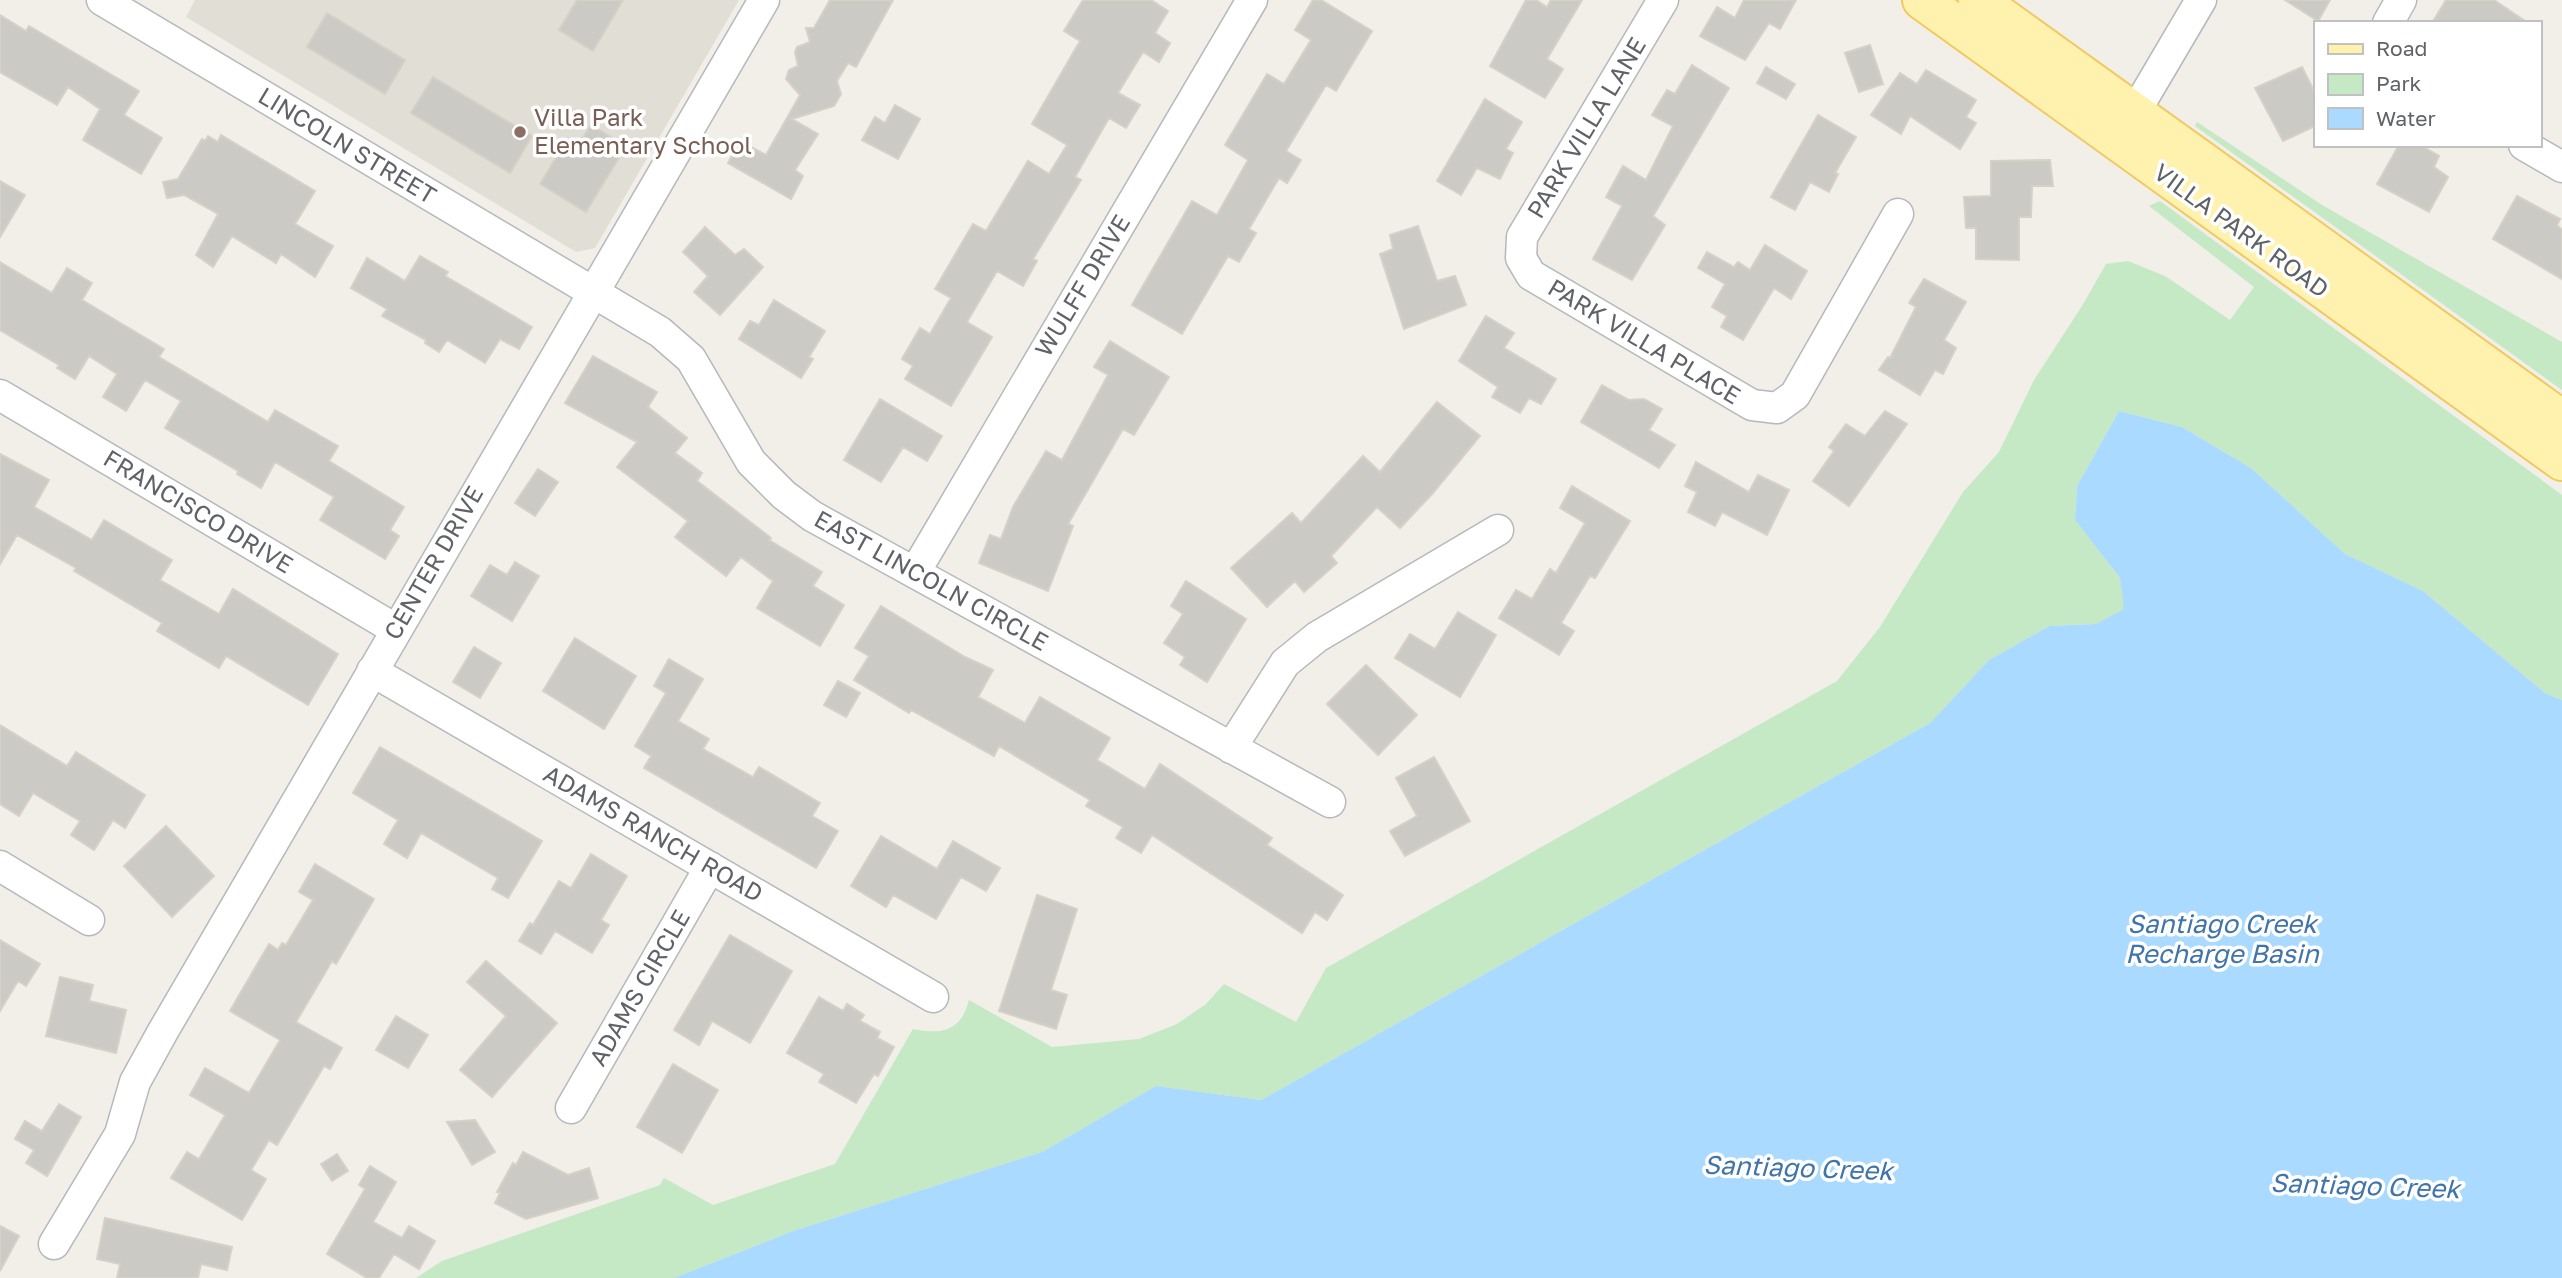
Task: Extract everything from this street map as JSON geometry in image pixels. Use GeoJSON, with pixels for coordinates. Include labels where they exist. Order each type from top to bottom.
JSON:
{"type":"FeatureCollection","features":[{"type":"Feature","properties":{"kind":"main road","name":"VILLA PARK ROAD"},"geometry":{"type":"LineString","coordinates":[[1922,0],[2127,127],[2562,420]]}},
{"type":"Feature","properties":{"kind":"main road","name":"VILLA PARK ROAD"},"geometry":{"type":"LineString","coordinates":[[1978,0],[2127,127],[2562,461]]}},
{"type":"Feature","properties":{"kind":"street","name":"LINCOLN STREET"},"geometry":{"type":"LineString","coordinates":[[102,0],[593,292]]}},
{"type":"Feature","properties":{"kind":"street","name":"CENTER DRIVE"},"geometry":{"type":"LineString","coordinates":[[54,1244],[120,1134],[130,1095],[140,1071],[764,0]]}},
{"type":"Feature","properties":{"kind":"street","name":"WULFF DRIVE"},"geometry":{"type":"LineString","coordinates":[[915,572],[1252,0]]}},
{"type":"Feature","properties":{"kind":"street","name":"PARK VILLA LANE"},"geometry":{"type":"LineString","coordinates":[[1521,258],[1522,237],[1663,0]]}},
{"type":"Feature","properties":{"kind":"street"},"geometry":{"type":"LineString","coordinates":[[2127,127],[2202,0]]}},
{"type":"Feature","properties":{"kind":"street"},"geometry":{"type":"LineString","coordinates":[[2389,21],[2401,0]]}},
{"type":"Feature","properties":{"kind":"street"},"geometry":{"type":"LineString","coordinates":[[2527,147],[2562,167]]}},
{"type":"Feature","properties":{"kind":"street","name":"PARK VILLA PLACE"},"geometry":{"type":"LineString","coordinates":[[1521,258],[1531,275],[1752,405],[1777,408],[1795,395],[1898,214]]}},
{"type":"Feature","properties":{"kind":"street","name":"EAST LINCOLN CIRCLE"},"geometry":{"type":"LineString","coordinates":[[593,292],[660,332],[691,359],[751,462],[784,495],[812,516],[1330,802]]}},
{"type":"Feature","properties":{"kind":"street","name":"FRANCISCO DRIVE"},"geometry":{"type":"LineString","coordinates":[[0,395],[396,629]]}},
{"type":"Feature","properties":{"kind":"street"},"geometry":{"type":"LineString","coordinates":[[1231,748],[1285,663],[1307,645],[1498,530]]}},
{"type":"Feature","properties":{"kind":"street","name":"ADAMS RANCH ROAD"},"geometry":{"type":"LineString","coordinates":[[372,671],[933,997]]}},
{"type":"Feature","properties":{"kind":"street"},"geometry":{"type":"LineString","coordinates":[[0,866],[89,920]]}},
{"type":"Feature","properties":{"kind":"street","name":"ADAMS CIRCLE"},"geometry":{"type":"LineString","coordinates":[[570,1108],[710,867]]}},
{"type":"Feature","properties":{"kind":"shaded area","name":"Villa Park Elementary School"},"geometry":{"type":"Polygon","coordinates":[[[195,0],[739,0],[595,248],[576,252],[186,17],[195,0]]]}},
{"type":"Feature","properties":{"kind":"green space"},"geometry":{"type":"Polygon","coordinates":[[[2197,122],[2322,205],[2562,342],[2562,390],[2195,126],[2197,122]]]}},
{"type":"Feature","properties":{"kind":"green space"},"geometry":{"type":"Polygon","coordinates":[[[2160,201],[2562,495],[2562,700],[2545,693],[2423,591],[2345,554],[2251,468],[2182,427],[2119,411],[2077,486],[2075,520],[2120,578],[2125,609],[2096,624],[2049,626],[1989,660],[1930,723],[1261,1100],[1156,1086],[1042,1152],[793,1231],[674,1278],[416,1278],[442,1261],[660,1185],[664,1178],[713,1205],[835,1164],[913,1029],[942,1031],[949,1028],[961,1018],[969,1000],[1052,1047],[1139,1039],[1177,1024],[1206,1004],[1224,984],[1296,1022],[1326,968],[1837,681],[1880,627],[1963,492],[1999,452],[2034,380],[2106,264],[2128,261],[2165,276],[2230,320],[2254,287],[2149,206],[2160,201]]]}},
{"type":"Feature","properties":{"kind":"water","name":"Santiago Creek Recharge Basin"},"geometry":{"type":"Polygon","coordinates":[[[2119,411],[2182,427],[2251,468],[2345,554],[2423,591],[2545,693],[2562,700],[2562,1278],[674,1278],[793,1231],[1042,1152],[1156,1086],[1261,1100],[1930,723],[1989,660],[2049,626],[2096,624],[2124,609],[2120,578],[2075,520],[2077,486],[2119,411]]]}},
{"type":"Feature","properties":{"kind":"building","name":"Villa Park Elementary School"},"geometry":{"type":"Polygon","coordinates":[[[577,0],[623,0],[593,51],[559,30],[577,0]]]}},
{"type":"Feature","properties":{"kind":"building"},"geometry":{"type":"Polygon","coordinates":[[[830,0],[893,0],[856,67],[848,63],[837,81],[841,94],[834,106],[792,119],[818,134],[795,170],[803,176],[791,199],[728,163],[740,141],[766,155],[800,95],[786,79],[789,70],[798,66],[795,52],[797,47],[810,42],[806,28],[814,28],[830,0]]]}},
{"type":"Feature","properties":{"kind":"building"},"geometry":{"type":"Polygon","coordinates":[[[1083,0],[1151,0],[1168,11],[1155,33],[1170,43],[1159,62],[1143,52],[1118,93],[1140,105],[1126,128],[1109,118],[1075,177],[1081,180],[1033,259],[1037,261],[1023,286],[997,271],[967,322],[992,337],[951,406],[905,379],[913,366],[902,359],[920,328],[930,334],[951,298],[935,289],[973,224],[986,231],[1028,161],[1049,174],[1067,145],[1032,124],[1080,41],[1064,31],[1083,0]]]}},
{"type":"Feature","properties":{"kind":"building"},"geometry":{"type":"Polygon","coordinates":[[[1313,0],[1321,0],[1372,31],[1336,91],[1326,85],[1286,151],[1301,160],[1287,183],[1279,178],[1249,229],[1256,233],[1239,262],[1228,256],[1182,334],[1132,305],[1192,201],[1217,215],[1248,160],[1225,145],[1267,74],[1284,84],[1311,40],[1295,30],[1313,0]]]}},
{"type":"Feature","properties":{"kind":"building"},"geometry":{"type":"Polygon","coordinates":[[[1526,0],[1536,0],[1547,7],[1551,0],[1582,0],[1547,59],[1563,69],[1545,98],[1490,66],[1526,0]]]}},
{"type":"Feature","properties":{"kind":"building"},"geometry":{"type":"Polygon","coordinates":[[[1744,0],[1796,0],[1780,29],[1769,23],[1745,60],[1700,36],[1717,7],[1735,18],[1744,0]]]}},
{"type":"Feature","properties":{"kind":"building"},"geometry":{"type":"Polygon","coordinates":[[[2285,0],[2330,0],[2318,21],[2285,0]]]}},
{"type":"Feature","properties":{"kind":"building"},"geometry":{"type":"Polygon","coordinates":[[[2446,0],[2494,0],[2525,21],[2433,21],[2446,0]]]}},
{"type":"Feature","properties":{"kind":"building"},"geometry":{"type":"Polygon","coordinates":[[[327,13],[405,60],[385,94],[307,47],[327,13]]]}},
{"type":"Feature","properties":{"kind":"building"},"geometry":{"type":"Polygon","coordinates":[[[0,15],[26,31],[29,26],[139,91],[124,115],[162,138],[141,174],[83,140],[100,109],[68,87],[57,105],[0,72],[0,15]]]}},
{"type":"Feature","properties":{"kind":"building"},"geometry":{"type":"Polygon","coordinates":[[[1870,45],[1883,84],[1859,92],[1845,53],[1870,45]]]}},
{"type":"Feature","properties":{"kind":"building"},"geometry":{"type":"Polygon","coordinates":[[[1692,65],[1729,88],[1653,216],[1665,225],[1632,280],[1593,259],[1622,206],[1606,197],[1623,166],[1646,180],[1673,126],[1652,115],[1667,90],[1675,94],[1692,65]]]}},
{"type":"Feature","properties":{"kind":"building"},"geometry":{"type":"Polygon","coordinates":[[[1766,67],[1795,84],[1786,99],[1757,83],[1766,67]]]}},
{"type":"Feature","properties":{"kind":"building"},"geometry":{"type":"Polygon","coordinates":[[[2302,67],[2314,91],[2314,126],[2283,141],[2255,88],[2302,67]]]}},
{"type":"Feature","properties":{"kind":"building"},"geometry":{"type":"Polygon","coordinates":[[[1926,70],[1976,100],[1966,117],[1976,123],[1960,149],[1910,116],[1901,134],[1871,115],[1900,73],[1917,84],[1926,70]]]}},
{"type":"Feature","properties":{"kind":"building"},"geometry":{"type":"Polygon","coordinates":[[[433,77],[532,136],[510,173],[411,113],[433,77]]]}},
{"type":"Feature","properties":{"kind":"building"},"geometry":{"type":"Polygon","coordinates":[[[1485,99],[1522,122],[1506,149],[1513,153],[1500,179],[1477,168],[1461,195],[1437,181],[1485,99]]]}},
{"type":"Feature","properties":{"kind":"building"},"geometry":{"type":"Polygon","coordinates":[[[895,105],[920,119],[898,159],[862,140],[875,117],[885,123],[895,105]]]}},
{"type":"Feature","properties":{"kind":"building"},"geometry":{"type":"Polygon","coordinates":[[[1818,115],[1856,137],[1835,173],[1838,174],[1829,192],[1810,182],[1795,210],[1771,197],[1818,115]]]}},
{"type":"Feature","properties":{"kind":"building"},"geometry":{"type":"Polygon","coordinates":[[[591,125],[626,146],[586,212],[540,184],[566,141],[577,147],[591,125]]]}},
{"type":"Feature","properties":{"kind":"building"},"geometry":{"type":"Polygon","coordinates":[[[221,135],[315,191],[295,224],[333,246],[315,277],[281,254],[276,263],[232,236],[213,267],[196,255],[218,214],[184,195],[167,198],[163,182],[178,179],[202,139],[205,141],[208,136],[218,142],[221,135]]]}},
{"type":"Feature","properties":{"kind":"building"},"geometry":{"type":"Polygon","coordinates":[[[2398,147],[2423,147],[2439,156],[2434,167],[2448,177],[2429,212],[2377,184],[2398,147]]]}},
{"type":"Feature","properties":{"kind":"building"},"geometry":{"type":"Polygon","coordinates":[[[2050,160],[2053,186],[2032,186],[2031,217],[2019,217],[2019,260],[1976,259],[1976,228],[1966,228],[1964,197],[1991,196],[1991,161],[2050,160]]]}},
{"type":"Feature","properties":{"kind":"building"},"geometry":{"type":"Polygon","coordinates":[[[0,181],[25,195],[0,237],[0,181]]]}},
{"type":"Feature","properties":{"kind":"building"},"geometry":{"type":"Polygon","coordinates":[[[2517,196],[2560,219],[2557,225],[2562,230],[2562,279],[2493,239],[2517,196]]]}},
{"type":"Feature","properties":{"kind":"building"},"geometry":{"type":"Polygon","coordinates":[[[1418,226],[1437,281],[1455,276],[1466,305],[1404,329],[1380,254],[1393,249],[1390,235],[1418,226]]]}},
{"type":"Feature","properties":{"kind":"building"},"geometry":{"type":"Polygon","coordinates":[[[705,227],[735,255],[744,249],[763,267],[720,315],[694,292],[708,276],[683,252],[705,227]]]}},
{"type":"Feature","properties":{"kind":"building"},"geometry":{"type":"Polygon","coordinates":[[[1765,245],[1807,271],[1791,299],[1774,288],[1743,340],[1721,327],[1727,316],[1712,307],[1725,284],[1698,268],[1707,252],[1734,267],[1738,262],[1750,270],[1765,245]]]}},
{"type":"Feature","properties":{"kind":"building"},"geometry":{"type":"Polygon","coordinates":[[[420,256],[448,272],[445,276],[532,327],[519,349],[500,339],[485,363],[447,340],[439,352],[425,343],[426,340],[382,316],[387,309],[351,288],[367,258],[405,281],[420,256]]]}},
{"type":"Feature","properties":{"kind":"building"},"geometry":{"type":"Polygon","coordinates":[[[0,262],[52,293],[67,268],[92,283],[82,300],[164,349],[159,357],[268,422],[275,410],[338,446],[329,461],[404,507],[390,530],[399,536],[385,559],[320,520],[334,497],[275,462],[261,488],[237,474],[238,471],[165,428],[181,401],[145,380],[126,411],[103,397],[117,374],[89,356],[75,379],[57,368],[59,365],[0,330],[0,262]]]}},
{"type":"Feature","properties":{"kind":"building"},"geometry":{"type":"Polygon","coordinates":[[[1924,279],[1966,302],[1944,340],[1956,348],[1943,374],[1935,370],[1920,395],[1879,370],[1888,357],[1890,358],[1916,307],[1909,303],[1924,279]]]}},
{"type":"Feature","properties":{"kind":"building"},"geometry":{"type":"Polygon","coordinates":[[[774,300],[825,331],[809,357],[813,359],[801,378],[739,339],[750,321],[759,325],[774,300]]]}},
{"type":"Feature","properties":{"kind":"building"},"geometry":{"type":"Polygon","coordinates":[[[1486,316],[1514,333],[1504,348],[1556,379],[1541,404],[1529,398],[1520,413],[1492,397],[1498,387],[1459,361],[1486,316]]]}},
{"type":"Feature","properties":{"kind":"building"},"geometry":{"type":"Polygon","coordinates":[[[1110,341],[1169,377],[1134,435],[1123,429],[1068,524],[1073,526],[1048,591],[979,563],[990,535],[1001,539],[1013,507],[1046,451],[1062,460],[1108,375],[1094,367],[1110,341]]]}},
{"type":"Feature","properties":{"kind":"building"},"geometry":{"type":"Polygon","coordinates":[[[593,356],[657,392],[648,407],[687,438],[675,453],[702,473],[697,481],[771,538],[769,540],[822,572],[813,586],[844,605],[820,646],[757,608],[773,581],[741,557],[726,576],[675,537],[688,521],[617,467],[637,442],[565,403],[593,356]]]}},
{"type":"Feature","properties":{"kind":"building"},"geometry":{"type":"Polygon","coordinates":[[[1602,385],[1629,400],[1644,399],[1662,409],[1649,430],[1675,445],[1659,468],[1581,422],[1602,385]]]}},
{"type":"Feature","properties":{"kind":"building"},"geometry":{"type":"Polygon","coordinates":[[[880,399],[942,436],[927,461],[903,447],[881,482],[844,460],[880,399]]]}},
{"type":"Feature","properties":{"kind":"building"},"geometry":{"type":"Polygon","coordinates":[[[1437,402],[1480,436],[1433,493],[1400,528],[1377,507],[1331,556],[1337,563],[1304,592],[1295,581],[1267,607],[1231,568],[1292,513],[1301,523],[1363,456],[1380,472],[1437,402]]]}},
{"type":"Feature","properties":{"kind":"building"},"geometry":{"type":"Polygon","coordinates":[[[1885,411],[1907,424],[1849,506],[1813,481],[1834,451],[1829,447],[1846,424],[1865,436],[1885,411]]]}},
{"type":"Feature","properties":{"kind":"building"},"geometry":{"type":"Polygon","coordinates":[[[0,454],[49,480],[34,507],[92,540],[104,520],[172,560],[160,580],[219,614],[233,589],[338,654],[308,705],[226,656],[219,668],[157,631],[162,623],[74,571],[76,568],[17,535],[0,564],[0,454]]]}},
{"type":"Feature","properties":{"kind":"building"},"geometry":{"type":"Polygon","coordinates":[[[1696,462],[1749,492],[1758,475],[1789,490],[1767,535],[1722,512],[1715,526],[1688,512],[1697,492],[1685,486],[1696,462]]]}},
{"type":"Feature","properties":{"kind":"building"},"geometry":{"type":"Polygon","coordinates":[[[538,469],[558,482],[535,516],[515,503],[538,469]]]}},
{"type":"Feature","properties":{"kind":"building"},"geometry":{"type":"Polygon","coordinates":[[[1572,486],[1630,521],[1595,578],[1590,576],[1561,623],[1574,631],[1559,655],[1499,618],[1516,590],[1532,599],[1550,569],[1556,573],[1585,523],[1560,508],[1572,486]]]}},
{"type":"Feature","properties":{"kind":"building"},"geometry":{"type":"Polygon","coordinates":[[[515,562],[539,576],[512,621],[471,596],[490,565],[507,575],[515,562]]]}},
{"type":"Feature","properties":{"kind":"building"},"geometry":{"type":"Polygon","coordinates":[[[1186,581],[1246,619],[1207,682],[1180,665],[1185,657],[1164,643],[1183,614],[1171,606],[1186,581]]]}},
{"type":"Feature","properties":{"kind":"building"},"geometry":{"type":"Polygon","coordinates":[[[881,606],[965,657],[993,670],[978,697],[1025,723],[1040,697],[1110,738],[1097,760],[1145,789],[1160,764],[1272,838],[1267,845],[1343,895],[1327,920],[1315,912],[1302,933],[1152,835],[1141,853],[1116,838],[1123,827],[1086,806],[1090,800],[999,746],[994,756],[911,710],[909,713],[854,680],[869,656],[855,648],[881,606]]]}},
{"type":"Feature","properties":{"kind":"building"},"geometry":{"type":"Polygon","coordinates":[[[1458,612],[1496,635],[1460,697],[1395,658],[1410,634],[1435,649],[1458,612]]]}},
{"type":"Feature","properties":{"kind":"building"},"geometry":{"type":"Polygon","coordinates":[[[575,638],[636,676],[604,729],[543,691],[575,638]]]}},
{"type":"Feature","properties":{"kind":"building"},"geometry":{"type":"Polygon","coordinates":[[[474,647],[501,663],[480,698],[453,682],[474,647]]]}},
{"type":"Feature","properties":{"kind":"building"},"geometry":{"type":"Polygon","coordinates":[[[669,659],[703,679],[678,721],[709,739],[703,749],[753,777],[759,767],[820,803],[812,816],[838,831],[816,868],[644,768],[651,756],[635,746],[666,693],[654,686],[669,659]]]}},
{"type":"Feature","properties":{"kind":"building"},"geometry":{"type":"Polygon","coordinates":[[[1366,665],[1417,715],[1378,755],[1327,704],[1366,665]]]}},
{"type":"Feature","properties":{"kind":"building"},"geometry":{"type":"Polygon","coordinates":[[[838,681],[860,693],[846,717],[824,705],[838,681]]]}},
{"type":"Feature","properties":{"kind":"building"},"geometry":{"type":"Polygon","coordinates":[[[0,725],[67,766],[76,752],[145,795],[125,828],[113,820],[94,850],[71,835],[80,821],[33,793],[19,816],[0,804],[0,725]]]}},
{"type":"Feature","properties":{"kind":"building"},"geometry":{"type":"Polygon","coordinates":[[[380,747],[542,841],[508,898],[492,889],[498,878],[421,833],[407,858],[384,844],[398,820],[353,793],[380,747]]]}},
{"type":"Feature","properties":{"kind":"building"},"geometry":{"type":"Polygon","coordinates":[[[1434,757],[1470,821],[1405,856],[1390,831],[1417,816],[1396,778],[1434,757]]]}},
{"type":"Feature","properties":{"kind":"building"},"geometry":{"type":"Polygon","coordinates":[[[166,826],[214,876],[172,917],[124,866],[166,826]]]}},
{"type":"Feature","properties":{"kind":"building"},"geometry":{"type":"Polygon","coordinates":[[[881,836],[937,869],[953,841],[1000,868],[986,891],[961,877],[936,919],[893,895],[886,907],[851,886],[881,836]]]}},
{"type":"Feature","properties":{"kind":"building"},"geometry":{"type":"Polygon","coordinates":[[[591,854],[627,876],[601,920],[609,925],[592,953],[555,931],[541,954],[519,941],[530,923],[533,925],[559,881],[571,888],[591,854]]]}},
{"type":"Feature","properties":{"kind":"building"},"geometry":{"type":"Polygon","coordinates":[[[315,864],[374,899],[336,964],[332,961],[296,1022],[342,1048],[330,1069],[324,1066],[277,1145],[269,1140],[251,1170],[266,1179],[242,1220],[171,1178],[187,1152],[199,1159],[225,1115],[190,1095],[205,1068],[249,1093],[280,1040],[230,1011],[269,944],[278,950],[282,943],[286,945],[313,900],[299,892],[315,864]]]}},
{"type":"Feature","properties":{"kind":"building"},"geometry":{"type":"Polygon","coordinates":[[[1037,895],[1077,909],[1051,990],[1067,995],[1056,1029],[999,1011],[1037,895]]]}},
{"type":"Feature","properties":{"kind":"building"},"geometry":{"type":"Polygon","coordinates":[[[730,935],[792,971],[750,1043],[712,1021],[699,1045],[674,1030],[730,935]]]}},
{"type":"Feature","properties":{"kind":"building"},"geometry":{"type":"Polygon","coordinates":[[[0,940],[40,964],[26,986],[18,981],[0,1011],[0,940]]]}},
{"type":"Feature","properties":{"kind":"building"},"geometry":{"type":"Polygon","coordinates":[[[486,961],[557,1023],[492,1097],[460,1070],[506,1016],[467,982],[486,961]]]}},
{"type":"Feature","properties":{"kind":"building"},"geometry":{"type":"Polygon","coordinates":[[[60,977],[93,985],[89,1001],[126,1010],[116,1053],[46,1036],[60,977]]]}},
{"type":"Feature","properties":{"kind":"building"},"geometry":{"type":"Polygon","coordinates":[[[819,997],[843,1011],[847,1004],[864,1015],[860,1021],[880,1032],[877,1038],[894,1047],[878,1076],[874,1074],[856,1103],[819,1082],[824,1074],[787,1053],[819,997]]]}},
{"type":"Feature","properties":{"kind":"building"},"geometry":{"type":"Polygon","coordinates":[[[396,1016],[428,1035],[408,1068],[376,1050],[396,1016]]]}},
{"type":"Feature","properties":{"kind":"building"},"geometry":{"type":"Polygon","coordinates":[[[673,1064],[718,1090],[682,1153],[637,1127],[673,1064]]]}},
{"type":"Feature","properties":{"kind":"building"},"geometry":{"type":"Polygon","coordinates":[[[59,1104],[81,1117],[47,1176],[26,1163],[34,1150],[15,1139],[25,1121],[42,1131],[59,1104]]]}},
{"type":"Feature","properties":{"kind":"building"},"geometry":{"type":"Polygon","coordinates":[[[475,1120],[495,1152],[472,1165],[447,1122],[475,1120]]]}},
{"type":"Feature","properties":{"kind":"building"},"geometry":{"type":"Polygon","coordinates":[[[523,1152],[568,1175],[589,1168],[598,1198],[526,1219],[495,1203],[500,1193],[497,1192],[513,1163],[516,1165],[523,1152]]]}},
{"type":"Feature","properties":{"kind":"building"},"geometry":{"type":"Polygon","coordinates":[[[337,1154],[348,1171],[332,1181],[321,1164],[337,1154]]]}},
{"type":"Feature","properties":{"kind":"building"},"geometry":{"type":"Polygon","coordinates":[[[370,1166],[396,1182],[373,1222],[402,1238],[409,1226],[435,1241],[419,1269],[394,1254],[379,1278],[367,1278],[327,1254],[365,1189],[359,1185],[370,1166]]]}},
{"type":"Feature","properties":{"kind":"building"},"geometry":{"type":"Polygon","coordinates":[[[105,1218],[232,1247],[227,1270],[201,1264],[198,1278],[117,1278],[120,1264],[97,1259],[105,1218]]]}},
{"type":"Feature","properties":{"kind":"building"},"geometry":{"type":"Polygon","coordinates":[[[0,1226],[19,1236],[0,1271],[0,1226]]]}},
{"type":"Feature","properties":{"kind":"place","name":"Villa Park Elementary School"},"geometry":{"type":"Point","coordinates":[520,132]}},
{"type":"Feature","properties":{"kind":"water label","name":"Santiago Creek"},"geometry":{"type":"Point","coordinates":[1798,1168]}},
{"type":"Feature","properties":{"kind":"water label","name":"Santiago Creek"},"geometry":{"type":"Point","coordinates":[2365,1186]}}]}
